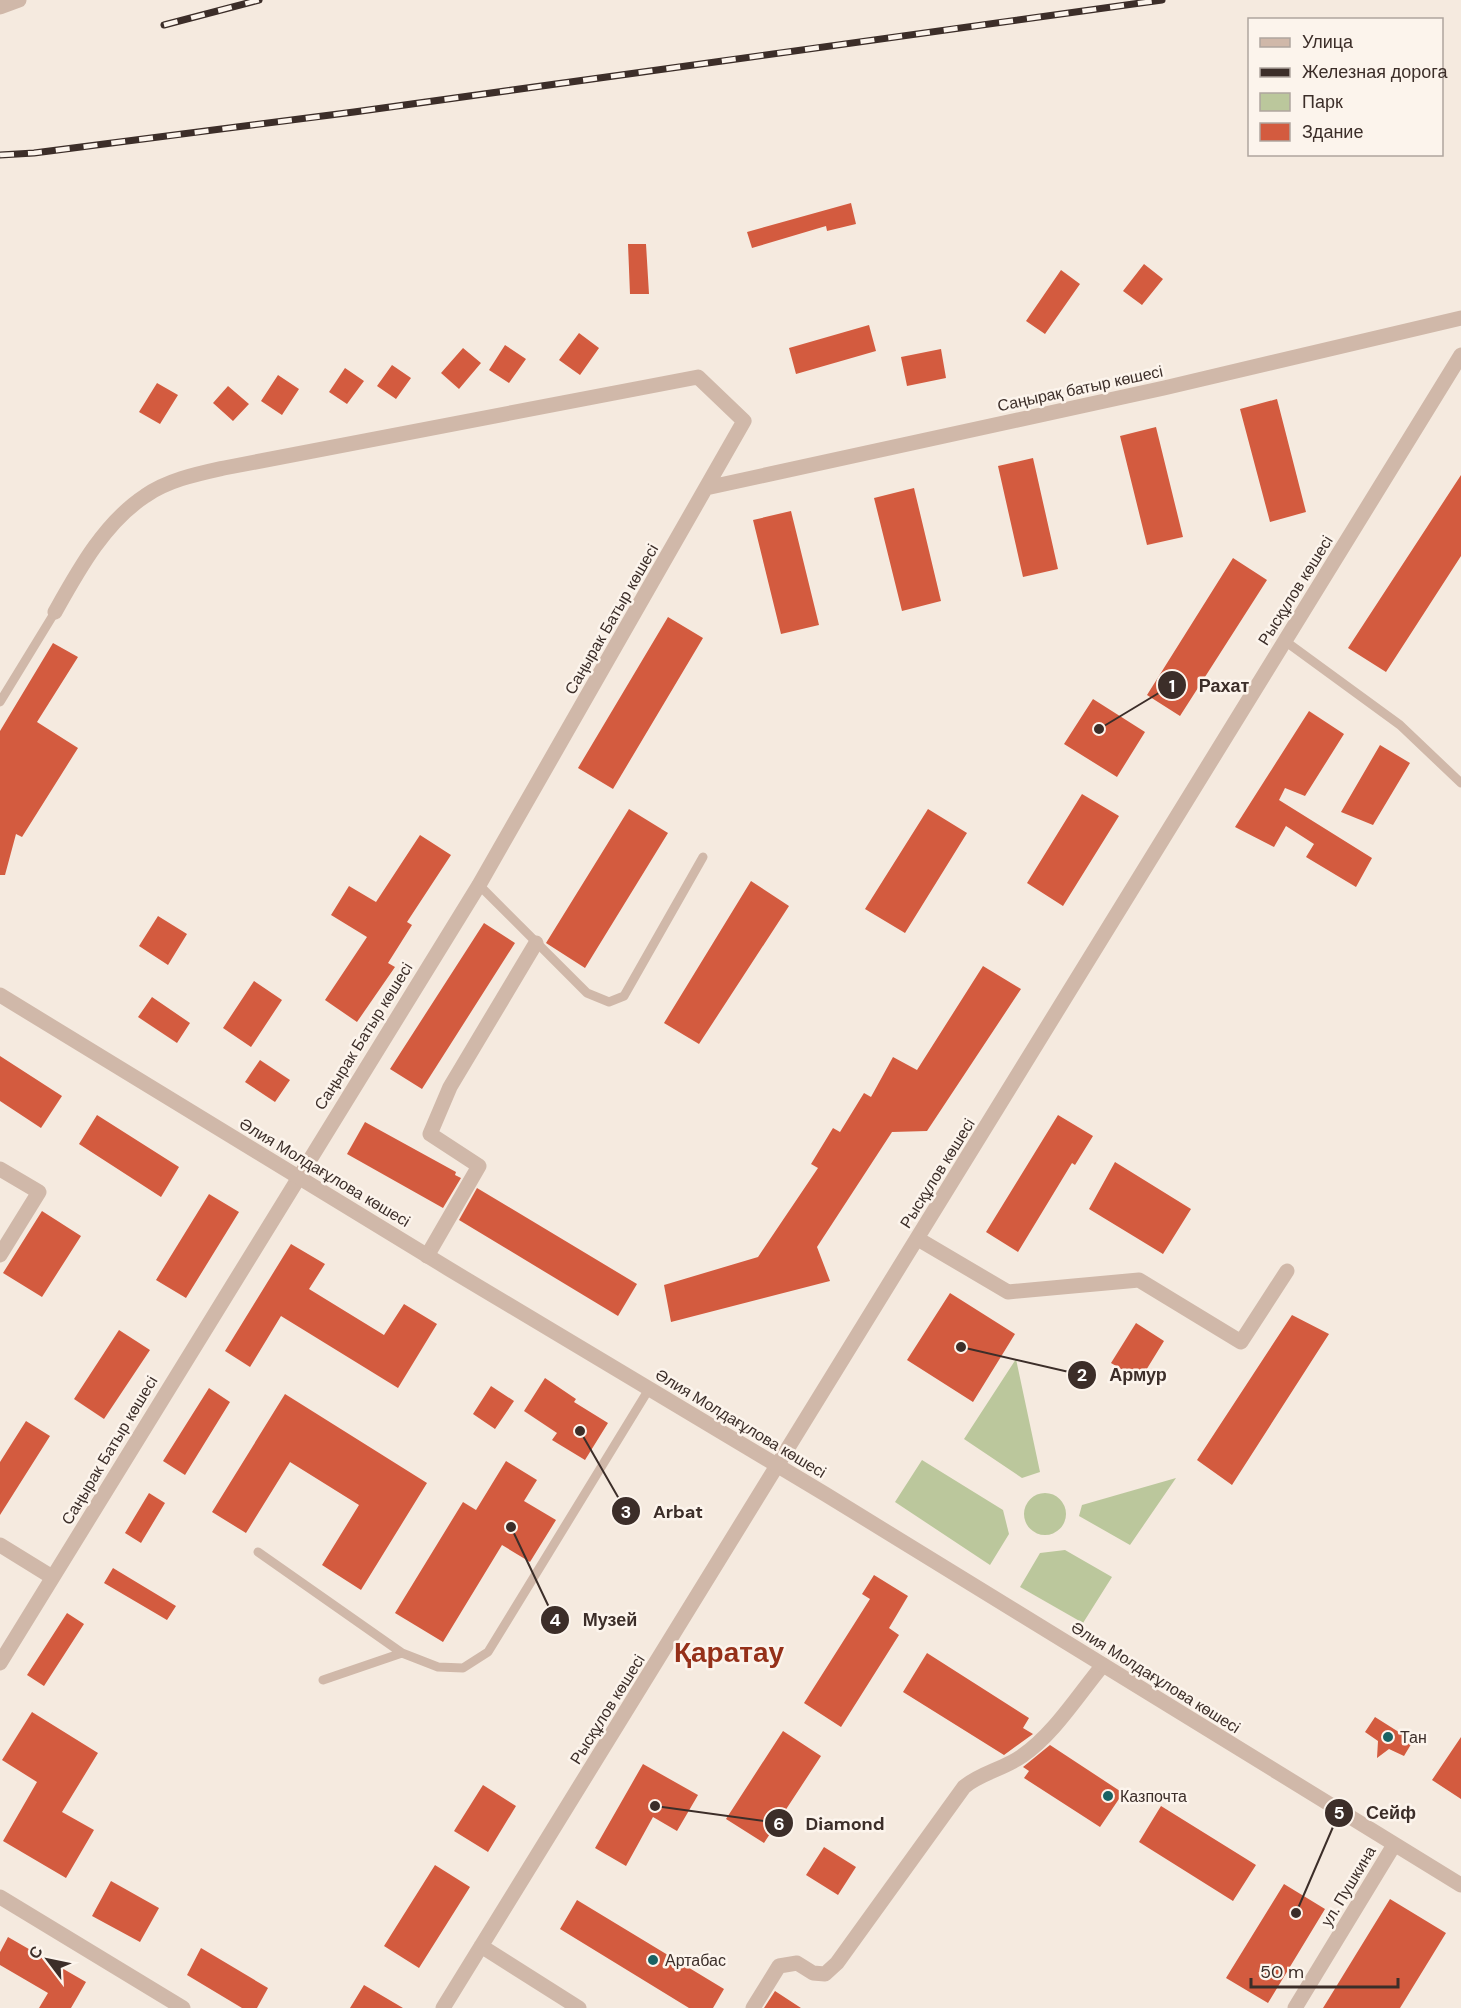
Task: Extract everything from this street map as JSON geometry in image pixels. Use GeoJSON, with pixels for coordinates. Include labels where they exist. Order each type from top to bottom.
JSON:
{"type":"FeatureCollection","features":[{"type":"Feature","properties":{"kind":"street"},"geometry":{"type":"LineString","coordinates":[[0,7],[19,0]]}},
{"type":"Feature","properties":{"kind":"street","name":"Саңырақ батыр көшесі"},"geometry":{"type":"LineString","coordinates":[[706,488],[1164,388],[1461,318]]}},
{"type":"Feature","properties":{"kind":"street","name":"Рысқұлов көшесі"},"geometry":{"type":"LineString","coordinates":[[443,2008],[1461,355]]}},
{"type":"Feature","properties":{"kind":"street","name":"Саңырак Батыр көшесі"},"geometry":{"type":"LineString","coordinates":[[0,1663],[478,885],[744,421],[698,377],[224,468],[183,478],[146,495],[118,518],[76,575],[55,612]]}},
{"type":"Feature","properties":{"kind":"street"},"geometry":{"type":"LineString","coordinates":[[427,1256],[479,1166],[430,1134],[450,1087],[536,943]]}},
{"type":"Feature","properties":{"kind":"street","name":"Әлия Молдағұлова көшесі"},"geometry":{"type":"LineString","coordinates":[[0,995],[427,1256],[778,1466],[1461,1885]]}},
{"type":"Feature","properties":{"kind":"street"},"geometry":{"type":"LineString","coordinates":[[0,1169],[39,1192],[0,1256]]}},
{"type":"Feature","properties":{"kind":"street"},"geometry":{"type":"LineString","coordinates":[[918,1239],[1008,1292],[1140,1281],[1241,1342],[1287,1271]]}},
{"type":"Feature","properties":{"kind":"street"},"geometry":{"type":"LineString","coordinates":[[0,1545],[52,1577]]}},
{"type":"Feature","properties":{"kind":"street"},"geometry":{"type":"LineString","coordinates":[[753,2008],[779,1966],[797,1963],[813,1972],[825,1974],[837,1963],[964,1787],[972,1780],[1002,1768],[1037,1744],[1103,1665]]}},
{"type":"Feature","properties":{"kind":"street","name":"ул. Пушкина"},"geometry":{"type":"LineString","coordinates":[[1295,2008],[1394,1845]]}},
{"type":"Feature","properties":{"kind":"street"},"geometry":{"type":"LineString","coordinates":[[0,1897],[183,2008]]}},
{"type":"Feature","properties":{"kind":"street"},"geometry":{"type":"LineString","coordinates":[[481,1946],[579,2008]]}},
{"type":"Feature","properties":{"kind":"lane"},"geometry":{"type":"LineString","coordinates":[[0,702],[55,612]]}},
{"type":"Feature","properties":{"kind":"lane"},"geometry":{"type":"LineString","coordinates":[[1285,641],[1400,726],[1461,783]]}},
{"type":"Feature","properties":{"kind":"lane"},"geometry":{"type":"LineString","coordinates":[[478,885],[587,993],[609,1002],[624,996],[703,856]]}},
{"type":"Feature","properties":{"kind":"lane"},"geometry":{"type":"LineString","coordinates":[[258,1552],[402,1653],[438,1667],[463,1668],[488,1652],[650,1389]]}},
{"type":"Feature","properties":{"kind":"lane"},"geometry":{"type":"LineString","coordinates":[[322,1680],[402,1653]]}},
{"type":"Feature","properties":{"kind":"green space"},"geometry":{"type":"Polygon","coordinates":[[[1016,1359],[1040,1472],[1022,1478],[964,1439],[1016,1359]]]}},
{"type":"Feature","properties":{"kind":"green space"},"geometry":{"type":"Polygon","coordinates":[[[922,1460],[1003,1510],[1009,1534],[990,1565],[895,1502],[922,1460]]]}},
{"type":"Feature","properties":{"kind":"green space"},"geometry":{"type":"Polygon","coordinates":[[[1176,1478],[1130,1545],[1079,1516],[1082,1505],[1176,1478]]]}},
{"type":"Feature","properties":{"kind":"green space"},"geometry":{"type":"Polygon","coordinates":[[[1045,1493],[1060,1499],[1066,1514],[1060,1529],[1045,1535],[1030,1529],[1024,1514],[1030,1499],[1045,1493]]]}},
{"type":"Feature","properties":{"kind":"green space"},"geometry":{"type":"Polygon","coordinates":[[[1065,1550],[1112,1577],[1083,1623],[1020,1587],[1040,1553],[1065,1550]]]}},
{"type":"Feature","properties":{"kind":"building"},"geometry":{"type":"Polygon","coordinates":[[[851,203],[856,224],[827,231],[826,226],[752,248],[747,232],[851,203]]]}},
{"type":"Feature","properties":{"kind":"building"},"geometry":{"type":"Polygon","coordinates":[[[628,244],[646,244],[649,294],[630,294],[628,244]]]}},
{"type":"Feature","properties":{"kind":"building"},"geometry":{"type":"Polygon","coordinates":[[[1144,264],[1163,279],[1142,305],[1123,291],[1144,264]]]}},
{"type":"Feature","properties":{"kind":"building"},"geometry":{"type":"Polygon","coordinates":[[[1061,270],[1080,284],[1045,334],[1026,321],[1061,270]]]}},
{"type":"Feature","properties":{"kind":"building"},"geometry":{"type":"Polygon","coordinates":[[[869,325],[876,351],[796,374],[789,348],[869,325]]]}},
{"type":"Feature","properties":{"kind":"building"},"geometry":{"type":"Polygon","coordinates":[[[579,333],[599,348],[580,375],[559,360],[579,333]]]}},
{"type":"Feature","properties":{"kind":"building"},"geometry":{"type":"Polygon","coordinates":[[[505,345],[526,359],[509,383],[489,370],[505,345]]]}},
{"type":"Feature","properties":{"kind":"building"},"geometry":{"type":"Polygon","coordinates":[[[463,348],[481,363],[459,389],[441,373],[463,348]]]}},
{"type":"Feature","properties":{"kind":"building"},"geometry":{"type":"Polygon","coordinates":[[[941,349],[946,378],[907,386],[901,357],[941,349]]]}},
{"type":"Feature","properties":{"kind":"building"},"geometry":{"type":"Polygon","coordinates":[[[392,365],[411,378],[396,399],[377,386],[392,365]]]}},
{"type":"Feature","properties":{"kind":"building"},"geometry":{"type":"Polygon","coordinates":[[[345,368],[364,381],[347,404],[329,392],[345,368]]]}},
{"type":"Feature","properties":{"kind":"building"},"geometry":{"type":"Polygon","coordinates":[[[278,375],[299,389],[282,415],[261,401],[278,375]]]}},
{"type":"Feature","properties":{"kind":"building"},"geometry":{"type":"Polygon","coordinates":[[[157,383],[178,395],[160,424],[139,412],[157,383]]]}},
{"type":"Feature","properties":{"kind":"building"},"geometry":{"type":"Polygon","coordinates":[[[228,386],[249,404],[233,421],[213,403],[228,386]]]}},
{"type":"Feature","properties":{"kind":"building"},"geometry":{"type":"Polygon","coordinates":[[[1277,399],[1306,512],[1270,522],[1240,409],[1277,399]]]}},
{"type":"Feature","properties":{"kind":"building"},"geometry":{"type":"Polygon","coordinates":[[[1156,427],[1183,537],[1147,545],[1120,436],[1156,427]]]}},
{"type":"Feature","properties":{"kind":"building"},"geometry":{"type":"Polygon","coordinates":[[[1033,458],[1058,569],[1023,577],[998,466],[1033,458]]]}},
{"type":"Feature","properties":{"kind":"building"},"geometry":{"type":"Polygon","coordinates":[[[1461,475],[1461,556],[1386,672],[1348,648],[1461,475]]]}},
{"type":"Feature","properties":{"kind":"building"},"geometry":{"type":"Polygon","coordinates":[[[914,488],[941,601],[902,611],[874,498],[914,488]]]}},
{"type":"Feature","properties":{"kind":"building"},"geometry":{"type":"Polygon","coordinates":[[[791,511],[819,625],[781,634],[753,520],[791,511]]]}},
{"type":"Feature","properties":{"kind":"building"},"geometry":{"type":"Polygon","coordinates":[[[1233,558],[1267,580],[1180,716],[1147,695],[1233,558]]]}},
{"type":"Feature","properties":{"kind":"building"},"geometry":{"type":"Polygon","coordinates":[[[668,617],[703,638],[613,789],[578,768],[668,617]]]}},
{"type":"Feature","properties":{"kind":"building"},"geometry":{"type":"Polygon","coordinates":[[[53,643],[78,657],[37,722],[78,748],[22,837],[16,834],[5,875],[0,875],[0,731],[53,643]]]}},
{"type":"Feature","properties":{"kind":"building"},"geometry":{"type":"Polygon","coordinates":[[[1093,699],[1145,732],[1117,777],[1064,744],[1093,699]]]}},
{"type":"Feature","properties":{"kind":"building"},"geometry":{"type":"Polygon","coordinates":[[[1309,711],[1344,734],[1305,796],[1285,788],[1279,800],[1372,858],[1356,887],[1306,857],[1314,844],[1286,826],[1274,847],[1235,827],[1309,711]]]}},
{"type":"Feature","properties":{"kind":"building"},"geometry":{"type":"Polygon","coordinates":[[[1380,745],[1410,763],[1373,825],[1341,812],[1380,745]]]}},
{"type":"Feature","properties":{"kind":"building"},"geometry":{"type":"Polygon","coordinates":[[[1082,794],[1119,816],[1063,906],[1027,883],[1082,794]]]}},
{"type":"Feature","properties":{"kind":"building"},"geometry":{"type":"Polygon","coordinates":[[[629,809],[668,833],[585,968],[546,943],[629,809]]]}},
{"type":"Feature","properties":{"kind":"building"},"geometry":{"type":"Polygon","coordinates":[[[928,809],[967,833],[905,933],[865,909],[928,809]]]}},
{"type":"Feature","properties":{"kind":"building"},"geometry":{"type":"Polygon","coordinates":[[[420,835],[451,855],[407,922],[412,925],[388,963],[395,967],[357,1022],[325,1000],[367,937],[331,915],[349,886],[376,902],[420,835]]]}},
{"type":"Feature","properties":{"kind":"building"},"geometry":{"type":"Polygon","coordinates":[[[751,881],[789,906],[699,1044],[664,1023],[751,881]]]}},
{"type":"Feature","properties":{"kind":"building"},"geometry":{"type":"Polygon","coordinates":[[[158,916],[187,934],[168,965],[139,946],[158,916]]]}},
{"type":"Feature","properties":{"kind":"building"},"geometry":{"type":"Polygon","coordinates":[[[484,923],[515,943],[422,1089],[390,1069],[484,923]]]}},
{"type":"Feature","properties":{"kind":"building"},"geometry":{"type":"Polygon","coordinates":[[[983,966],[1021,989],[927,1131],[892,1132],[817,1247],[830,1281],[671,1322],[664,1285],[758,1257],[818,1168],[811,1164],[833,1128],[840,1132],[864,1093],[871,1097],[893,1057],[917,1070],[983,966]]]}},
{"type":"Feature","properties":{"kind":"building"},"geometry":{"type":"Polygon","coordinates":[[[254,981],[282,1000],[251,1047],[223,1028],[254,981]]]}},
{"type":"Feature","properties":{"kind":"building"},"geometry":{"type":"Polygon","coordinates":[[[152,997],[190,1023],[177,1043],[138,1017],[152,997]]]}},
{"type":"Feature","properties":{"kind":"building"},"geometry":{"type":"Polygon","coordinates":[[[0,1056],[62,1096],[41,1128],[0,1101],[0,1056]]]}},
{"type":"Feature","properties":{"kind":"building"},"geometry":{"type":"Polygon","coordinates":[[[260,1060],[290,1080],[275,1102],[245,1082],[260,1060]]]}},
{"type":"Feature","properties":{"kind":"building"},"geometry":{"type":"Polygon","coordinates":[[[97,1115],[179,1167],[161,1197],[79,1144],[97,1115]]]}},
{"type":"Feature","properties":{"kind":"building"},"geometry":{"type":"Polygon","coordinates":[[[1058,1115],[1093,1136],[1075,1165],[1072,1163],[1018,1252],[986,1232],[1058,1115]]]}},
{"type":"Feature","properties":{"kind":"building"},"geometry":{"type":"Polygon","coordinates":[[[365,1122],[456,1172],[455,1175],[461,1178],[443,1208],[347,1154],[365,1122]]]}},
{"type":"Feature","properties":{"kind":"building"},"geometry":{"type":"Polygon","coordinates":[[[1115,1162],[1191,1209],[1163,1254],[1089,1209],[1115,1162]]]}},
{"type":"Feature","properties":{"kind":"building"},"geometry":{"type":"Polygon","coordinates":[[[477,1188],[637,1284],[618,1316],[459,1220],[477,1188]]]}},
{"type":"Feature","properties":{"kind":"building"},"geometry":{"type":"Polygon","coordinates":[[[209,1194],[239,1212],[186,1298],[156,1280],[209,1194]]]}},
{"type":"Feature","properties":{"kind":"building"},"geometry":{"type":"Polygon","coordinates":[[[42,1211],[81,1236],[42,1297],[3,1273],[42,1211]]]}},
{"type":"Feature","properties":{"kind":"building"},"geometry":{"type":"Polygon","coordinates":[[[291,1244],[325,1264],[309,1289],[384,1335],[404,1304],[437,1324],[398,1388],[281,1316],[250,1367],[225,1351],[291,1244]]]}},
{"type":"Feature","properties":{"kind":"building"},"geometry":{"type":"Polygon","coordinates":[[[950,1293],[1015,1334],[973,1402],[907,1360],[950,1293]]]}},
{"type":"Feature","properties":{"kind":"building"},"geometry":{"type":"Polygon","coordinates":[[[1292,1315],[1329,1334],[1232,1485],[1197,1460],[1292,1315]]]}},
{"type":"Feature","properties":{"kind":"building"},"geometry":{"type":"Polygon","coordinates":[[[1136,1323],[1164,1341],[1140,1380],[1111,1363],[1136,1323]]]}},
{"type":"Feature","properties":{"kind":"building"},"geometry":{"type":"Polygon","coordinates":[[[119,1330],[150,1350],[104,1419],[74,1399],[119,1330]]]}},
{"type":"Feature","properties":{"kind":"building"},"geometry":{"type":"Polygon","coordinates":[[[545,1378],[576,1399],[574,1402],[608,1423],[585,1460],[552,1440],[557,1433],[524,1411],[545,1378]]]}},
{"type":"Feature","properties":{"kind":"building"},"geometry":{"type":"Polygon","coordinates":[[[491,1386],[514,1401],[495,1429],[473,1414],[491,1386]]]}},
{"type":"Feature","properties":{"kind":"building"},"geometry":{"type":"Polygon","coordinates":[[[209,1388],[230,1402],[185,1475],[163,1461],[209,1388]]]}},
{"type":"Feature","properties":{"kind":"building"},"geometry":{"type":"Polygon","coordinates":[[[285,1394],[427,1483],[361,1590],[322,1565],[359,1505],[290,1462],[246,1533],[212,1512],[285,1394]]]}},
{"type":"Feature","properties":{"kind":"building"},"geometry":{"type":"Polygon","coordinates":[[[26,1421],[50,1436],[0,1515],[0,1462],[26,1421]]]}},
{"type":"Feature","properties":{"kind":"building"},"geometry":{"type":"Polygon","coordinates":[[[506,1461],[537,1480],[524,1501],[556,1520],[530,1562],[502,1545],[443,1642],[395,1613],[463,1502],[476,1510],[506,1461]]]}},
{"type":"Feature","properties":{"kind":"building"},"geometry":{"type":"Polygon","coordinates":[[[149,1493],[165,1503],[141,1543],[125,1533],[149,1493]]]}},
{"type":"Feature","properties":{"kind":"building"},"geometry":{"type":"Polygon","coordinates":[[[113,1568],[176,1606],[167,1620],[104,1583],[113,1568]]]}},
{"type":"Feature","properties":{"kind":"building"},"geometry":{"type":"Polygon","coordinates":[[[874,1575],[908,1596],[889,1628],[899,1635],[841,1727],[804,1703],[870,1599],[862,1594],[874,1575]]]}},
{"type":"Feature","properties":{"kind":"building"},"geometry":{"type":"Polygon","coordinates":[[[67,1613],[84,1624],[44,1686],[27,1675],[67,1613]]]}},
{"type":"Feature","properties":{"kind":"building"},"geometry":{"type":"Polygon","coordinates":[[[927,1653],[1029,1718],[1023,1728],[1033,1734],[1004,1755],[903,1692],[927,1653]]]}},
{"type":"Feature","properties":{"kind":"building"},"geometry":{"type":"Polygon","coordinates":[[[32,1712],[98,1753],[62,1812],[94,1830],[66,1878],[3,1841],[37,1782],[2,1760],[32,1712]]]}},
{"type":"Feature","properties":{"kind":"building","name":"Тан"},"geometry":{"type":"Polygon","coordinates":[[[1375,1717],[1413,1741],[1404,1756],[1389,1749],[1377,1758],[1378,1741],[1365,1732],[1375,1717]]]}},
{"type":"Feature","properties":{"kind":"building"},"geometry":{"type":"Polygon","coordinates":[[[783,1731],[821,1756],[764,1843],[726,1819],[783,1731]]]}},
{"type":"Feature","properties":{"kind":"building"},"geometry":{"type":"Polygon","coordinates":[[[1461,1737],[1461,1799],[1432,1780],[1461,1737]]]}},
{"type":"Feature","properties":{"kind":"building"},"geometry":{"type":"Polygon","coordinates":[[[1050,1745],[1123,1793],[1100,1827],[1024,1778],[1029,1771],[1023,1767],[1050,1745]]]}},
{"type":"Feature","properties":{"kind":"building"},"geometry":{"type":"Polygon","coordinates":[[[643,1764],[698,1795],[677,1831],[653,1817],[626,1866],[595,1848],[643,1764]]]}},
{"type":"Feature","properties":{"kind":"building"},"geometry":{"type":"Polygon","coordinates":[[[483,1785],[516,1806],[488,1852],[454,1831],[483,1785]]]}},
{"type":"Feature","properties":{"kind":"building"},"geometry":{"type":"Polygon","coordinates":[[[1161,1806],[1256,1865],[1233,1901],[1139,1842],[1161,1806]]]}},
{"type":"Feature","properties":{"kind":"building"},"geometry":{"type":"Polygon","coordinates":[[[824,1847],[856,1867],[838,1895],[806,1875],[824,1847]]]}},
{"type":"Feature","properties":{"kind":"building"},"geometry":{"type":"Polygon","coordinates":[[[435,1865],[470,1887],[419,1968],[384,1946],[435,1865]]]}},
{"type":"Feature","properties":{"kind":"building"},"geometry":{"type":"Polygon","coordinates":[[[111,1881],[159,1908],[140,1942],[92,1916],[111,1881]]]}},
{"type":"Feature","properties":{"kind":"building"},"geometry":{"type":"Polygon","coordinates":[[[1284,1884],[1325,1909],[1268,2003],[1226,1978],[1284,1884]]]}},
{"type":"Feature","properties":{"kind":"building"},"geometry":{"type":"Polygon","coordinates":[[[1390,1899],[1446,1933],[1400,2008],[1323,2008],[1390,1899]]]}},
{"type":"Feature","properties":{"kind":"building"},"geometry":{"type":"Polygon","coordinates":[[[577,1900],[724,1989],[713,2008],[689,2008],[560,1929],[577,1900]]]}},
{"type":"Feature","properties":{"kind":"building"},"geometry":{"type":"Polygon","coordinates":[[[8,1937],[86,1982],[71,2008],[39,2008],[48,1993],[0,1965],[0,1952],[8,1937]]]}},
{"type":"Feature","properties":{"kind":"building"},"geometry":{"type":"Polygon","coordinates":[[[201,1948],[268,1988],[257,2008],[242,2008],[187,1975],[201,1948]]]}},
{"type":"Feature","properties":{"kind":"building"},"geometry":{"type":"Polygon","coordinates":[[[364,1985],[403,2008],[350,2008],[364,1985]]]}},
{"type":"Feature","properties":{"kind":"building"},"geometry":{"type":"Polygon","coordinates":[[[775,1991],[801,2008],[764,2008],[775,1991]]]}},
{"type":"Feature","properties":{"kind":"railway"},"geometry":{"type":"LineString","coordinates":[[164,25],[259,0]]}},
{"type":"Feature","properties":{"kind":"railway"},"geometry":{"type":"LineString","coordinates":[[0,155],[34,153],[354,112],[1162,0]]}},
{"type":"Feature","properties":{"kind":"place","name":"Рахат"},"geometry":{"type":"Point","coordinates":[1099,729]}},
{"type":"Feature","properties":{"kind":"place","name":"Армур"},"geometry":{"type":"Point","coordinates":[961,1347]}},
{"type":"Feature","properties":{"kind":"place","name":"Arbat"},"geometry":{"type":"Point","coordinates":[580,1431]}},
{"type":"Feature","properties":{"kind":"place","name":"Музей"},"geometry":{"type":"Point","coordinates":[511,1527]}},
{"type":"Feature","properties":{"kind":"place","name":"Тан"},"geometry":{"type":"Point","coordinates":[1388,1737]}},
{"type":"Feature","properties":{"kind":"place","name":"Казпочта"},"geometry":{"type":"Point","coordinates":[1108,1796]}},
{"type":"Feature","properties":{"kind":"place","name":"Diamond"},"geometry":{"type":"Point","coordinates":[655,1806]}},
{"type":"Feature","properties":{"kind":"place","name":"Сейф"},"geometry":{"type":"Point","coordinates":[1296,1913]}},
{"type":"Feature","properties":{"kind":"place","name":"Артабас"},"geometry":{"type":"Point","coordinates":[653,1960]}},
{"type":"Feature","properties":{"kind":"district","name":"Қаратау"},"geometry":{"type":"Point","coordinates":[729,1652]}}]}
